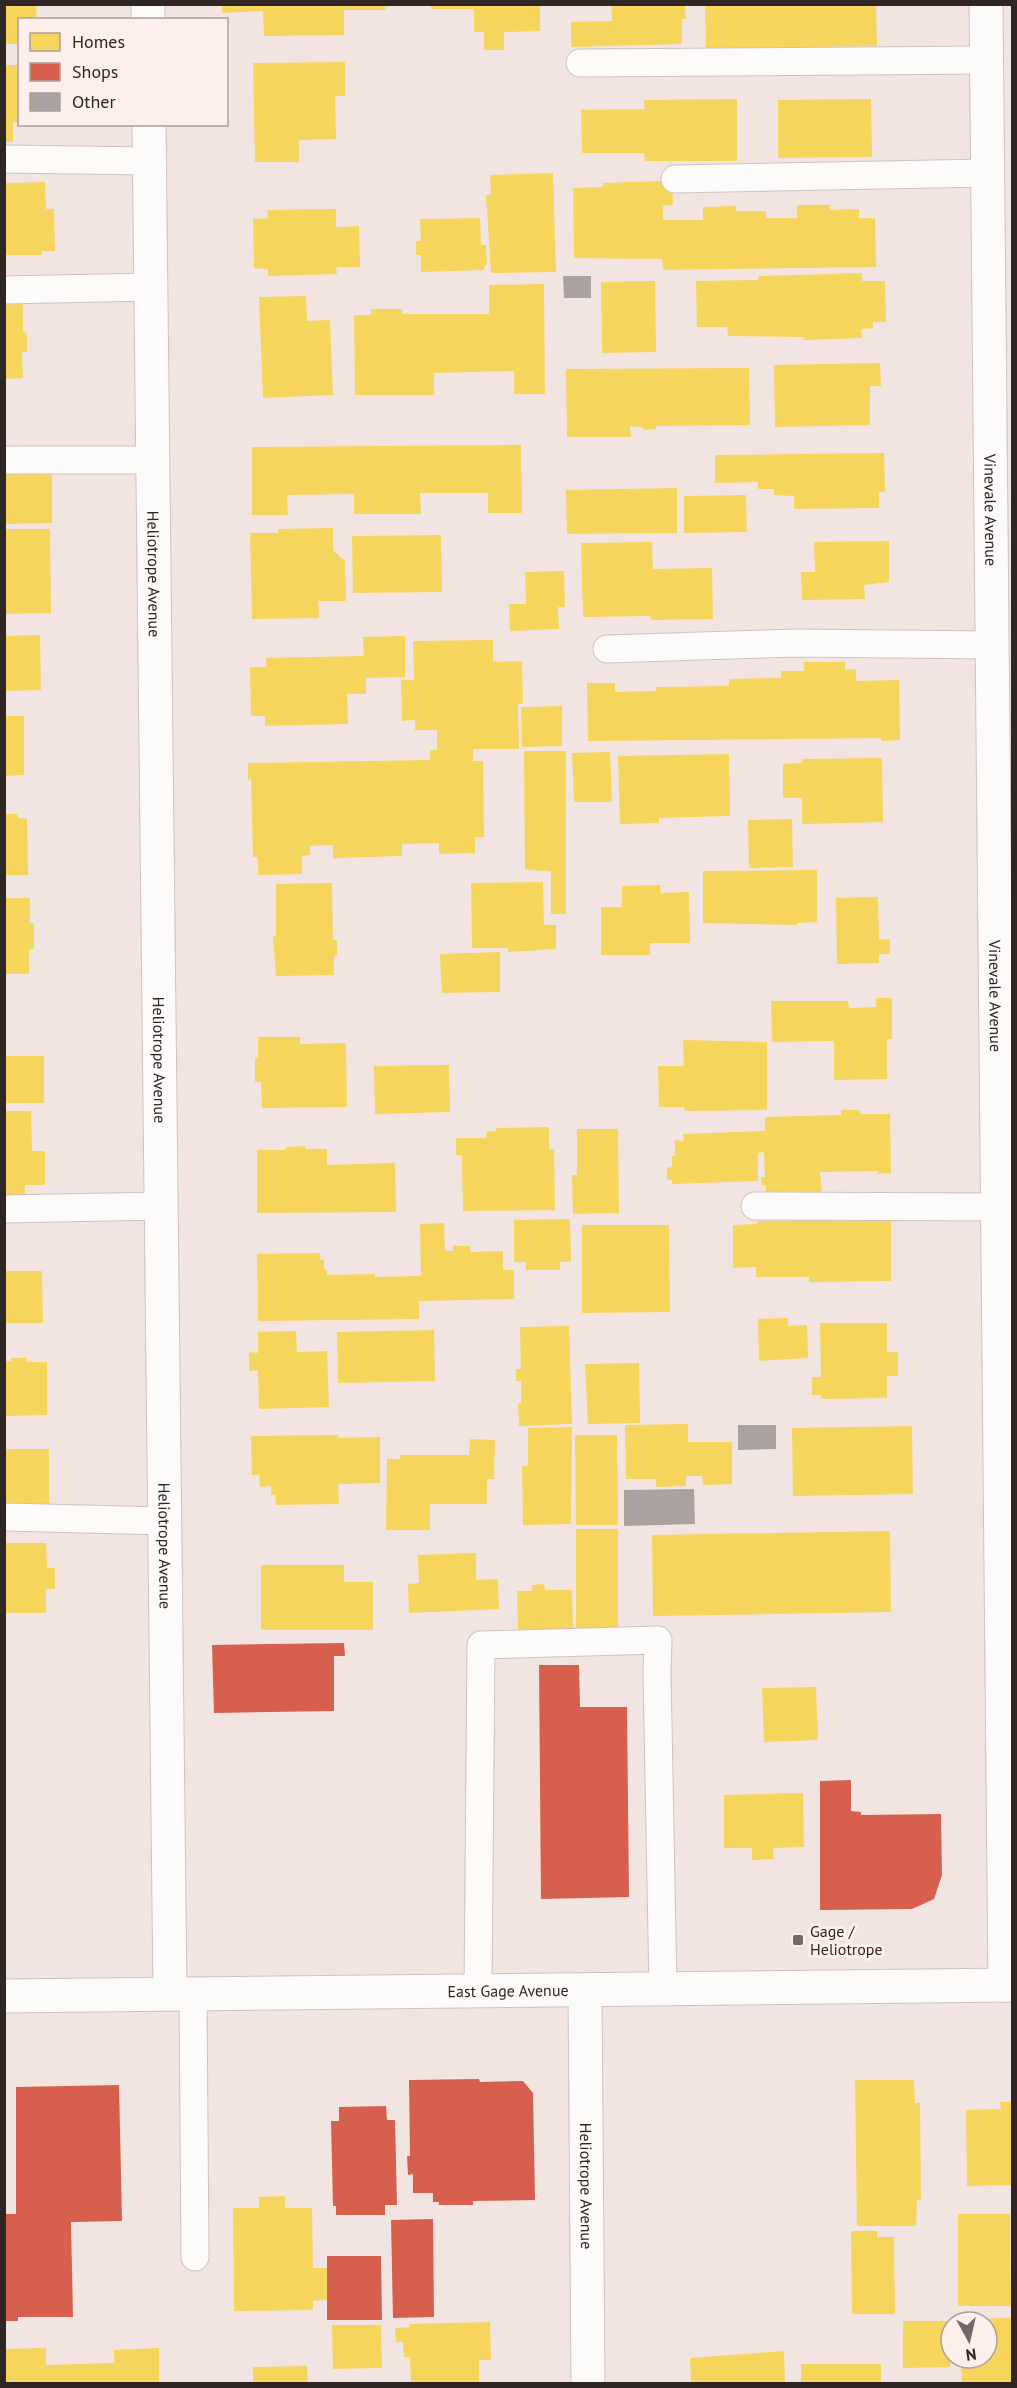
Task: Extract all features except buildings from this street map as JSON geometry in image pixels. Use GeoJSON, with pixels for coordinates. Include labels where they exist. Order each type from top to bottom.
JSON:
{"type":"FeatureCollection","features":[{"type":"Feature","properties":{"kind":"street","name":"Vinevale Avenue"},"geometry":{"type":"LineString","coordinates":[[986,4],[998,1207],[1009,1985]]}},
{"type":"Feature","properties":{"kind":"street","name":"Heliotrope Avenue"},"geometry":{"type":"LineString","coordinates":[[149,126],[164,1521],[181,1994]]}},
{"type":"Feature","properties":{"kind":"street","name":"East Gage Avenue"},"geometry":{"type":"LineString","coordinates":[[4,1996],[1009,1985]]}},
{"type":"Feature","properties":{"kind":"street","name":"Heliotrope Avenue"},"geometry":{"type":"LineString","coordinates":[[585,1990],[588,2384]]}},
{"type":"Feature","properties":{"kind":"lane"},"geometry":{"type":"LineString","coordinates":[[580,63],[986,60]]}},
{"type":"Feature","properties":{"kind":"lane"},"geometry":{"type":"LineString","coordinates":[[4,159],[150,161]]}},
{"type":"Feature","properties":{"kind":"lane"},"geometry":{"type":"LineString","coordinates":[[675,180],[988,173]]}},
{"type":"Feature","properties":{"kind":"lane"},"geometry":{"type":"LineString","coordinates":[[4,290],[151,287]]}},
{"type":"Feature","properties":{"kind":"lane"},"geometry":{"type":"LineString","coordinates":[[4,460],[153,460]]}},
{"type":"Feature","properties":{"kind":"lane"},"geometry":{"type":"LineString","coordinates":[[608,649],[797,643],[992,645]]}},
{"type":"Feature","properties":{"kind":"lane"},"geometry":{"type":"LineString","coordinates":[[4,1209],[161,1206]]}},
{"type":"Feature","properties":{"kind":"lane"},"geometry":{"type":"LineString","coordinates":[[755,1206],[998,1207]]}},
{"type":"Feature","properties":{"kind":"lane"},"geometry":{"type":"LineString","coordinates":[[4,1517],[164,1521]]}},
{"type":"Feature","properties":{"kind":"lane"},"geometry":{"type":"LineString","coordinates":[[478,1991],[482,1645],[658,1640],[663,1989]]}},
{"type":"Feature","properties":{"kind":"lane"},"geometry":{"type":"LineString","coordinates":[[181,1994],[195,2257]]}},
{"type":"Feature","properties":{"kind":"place","name":"Gage / Heliotrope"},"geometry":{"type":"Point","coordinates":[798,1940]}}]}
